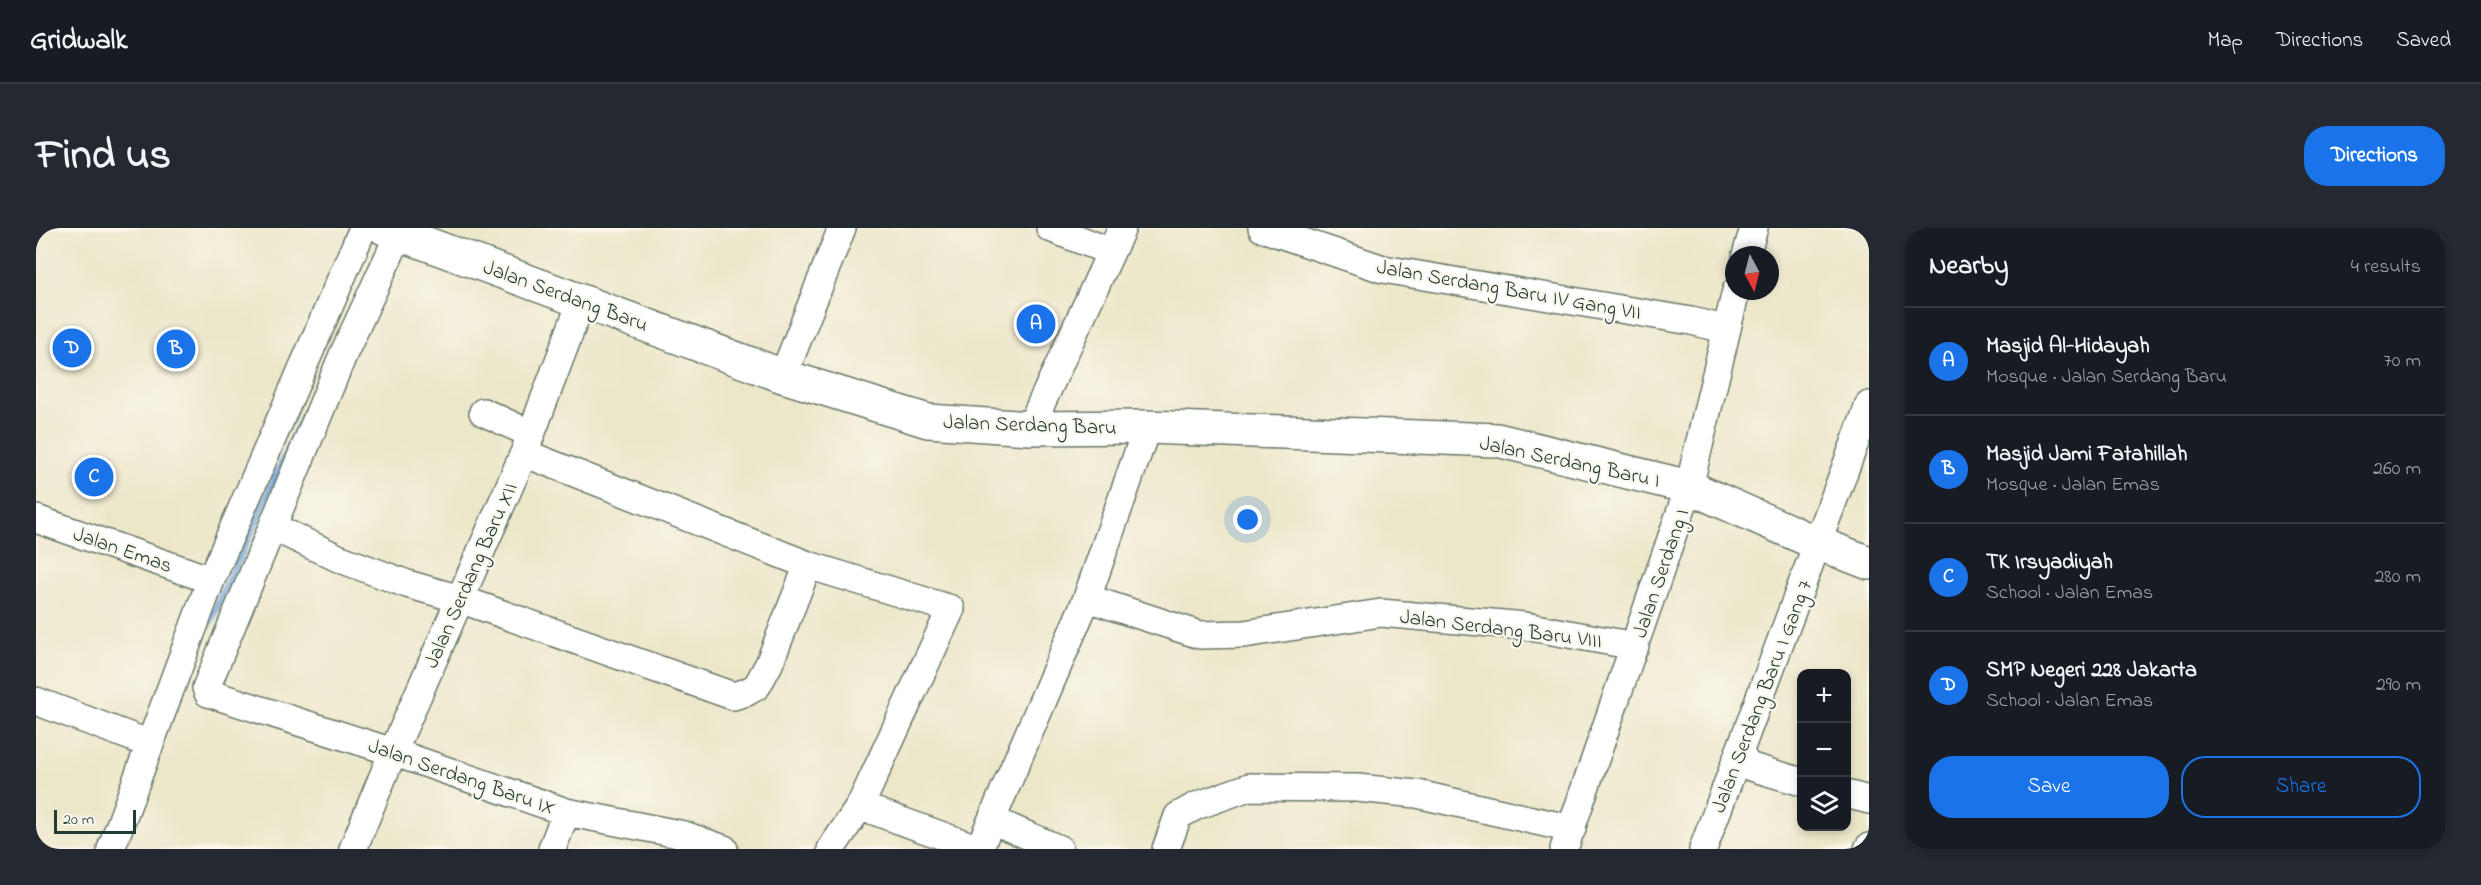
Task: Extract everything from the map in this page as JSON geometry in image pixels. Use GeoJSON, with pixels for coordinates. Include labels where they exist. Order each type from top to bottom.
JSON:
{"type":"FeatureCollection","features":[{"type":"Feature","properties":{"kind":"street"},"geometry":{"type":"LineString","coordinates":[[783,376],[842,228]]}},
{"type":"Feature","properties":{"kind":"street"},"geometry":{"type":"LineString","coordinates":[[1030,428],[1116,240],[1050,228]]}},
{"type":"Feature","properties":{"kind":"street","name":"Jalan Serdang Baru IV Gang VII"},"geometry":{"type":"LineString","coordinates":[[1262,228],[1383,269],[1691,321],[1725,329]]}},
{"type":"Feature","properties":{"kind":"street"},"geometry":{"type":"LineString","coordinates":[[1749,246],[1754,228]]}},
{"type":"Feature","properties":{"kind":"street"},"geometry":{"type":"LineString","coordinates":[[389,230],[343,355],[273,527],[348,562],[407,584],[460,599],[733,696],[757,686],[769,664],[808,565]]}},
{"type":"Feature","properties":{"kind":"street"},"geometry":{"type":"LineString","coordinates":[[111,849],[211,580],[389,230]]}},
{"type":"Feature","properties":{"kind":"street","name":"Jalan Serdang Baru"},"geometry":{"type":"LineString","coordinates":[[389,230],[783,376],[928,421],[1030,428],[1147,427],[1087,598],[979,849]]}},
{"type":"Feature","properties":{"kind":"street","name":"Jalan Serdang Baru XII"},"geometry":{"type":"LineString","coordinates":[[353,849],[527,444],[582,300]]}},
{"type":"Feature","properties":{"kind":"street","name":"Jalan Serdang I"},"geometry":{"type":"LineString","coordinates":[[1568,839],[1689,487],[1699,453],[1725,329],[1733,300]]}},
{"type":"Feature","properties":{"kind":"street","name":"Jalan Serdang Baru I Gang 7"},"geometry":{"type":"LineString","coordinates":[[1702,849],[1869,405]]}},
{"type":"Feature","properties":{"kind":"street"},"geometry":{"type":"LineString","coordinates":[[483,412],[527,444],[808,565],[951,609],[860,806],[831,849]]}},
{"type":"Feature","properties":{"kind":"street","name":"Jalan Serdang Baru I"},"geometry":{"type":"LineString","coordinates":[[1147,427],[1497,440],[1689,487],[1869,563]]}},
{"type":"Feature","properties":{"kind":"street","name":"Jalan Emas"},"geometry":{"type":"LineString","coordinates":[[36,519],[211,580]]}},
{"type":"Feature","properties":{"kind":"street","name":"Jalan Serdang Baru IX"},"geometry":{"type":"LineString","coordinates":[[273,527],[206,688],[213,696],[393,752],[566,812],[684,835],[724,849]]}},
{"type":"Feature","properties":{"kind":"street","name":"Jalan Serdang Baru VIII"},"geometry":{"type":"LineString","coordinates":[[1087,598],[1200,635],[1244,634],[1381,613],[1525,626],[1635,646]]}},
{"type":"Feature","properties":{"kind":"street"},"geometry":{"type":"LineString","coordinates":[[36,701],[150,744]]}},
{"type":"Feature","properties":{"kind":"street"},"geometry":{"type":"LineString","coordinates":[[1738,752],[1748,766],[1797,781]]}},
{"type":"Feature","properties":{"kind":"street"},"geometry":{"type":"LineString","coordinates":[[1166,849],[1178,816],[1196,806],[1249,787],[1357,788],[1417,794],[1568,839]]}},
{"type":"Feature","properties":{"kind":"street"},"geometry":{"type":"LineString","coordinates":[[1851,795],[1869,800]]}},
{"type":"Feature","properties":{"kind":"street"},"geometry":{"type":"LineString","coordinates":[[860,806],[979,849]]}},
{"type":"Feature","properties":{"kind":"street"},"geometry":{"type":"LineString","coordinates":[[552,849],[566,812]]}},
{"type":"Feature","properties":{"kind":"street"},"geometry":{"type":"LineString","coordinates":[[992,820],[1059,849]]}},
{"type":"Feature","properties":{"kind":"waterway"},"geometry":{"type":"LineString","coordinates":[[210,621],[306,412]]}},
{"type":"Feature","properties":{"kind":"place","name":"Masjid Al-Hidayah"},"geometry":{"type":"Point","coordinates":[1036,324]}},
{"type":"Feature","properties":{"kind":"place","name":"SMP Negeri 228 Jakarta"},"geometry":{"type":"Point","coordinates":[72,348]}},
{"type":"Feature","properties":{"kind":"place","name":"Masjid Jami Fatahillah"},"geometry":{"type":"Point","coordinates":[176,349]}},
{"type":"Feature","properties":{"kind":"place","name":"TK Irsyadiyah"},"geometry":{"type":"Point","coordinates":[94,477]}}]}
